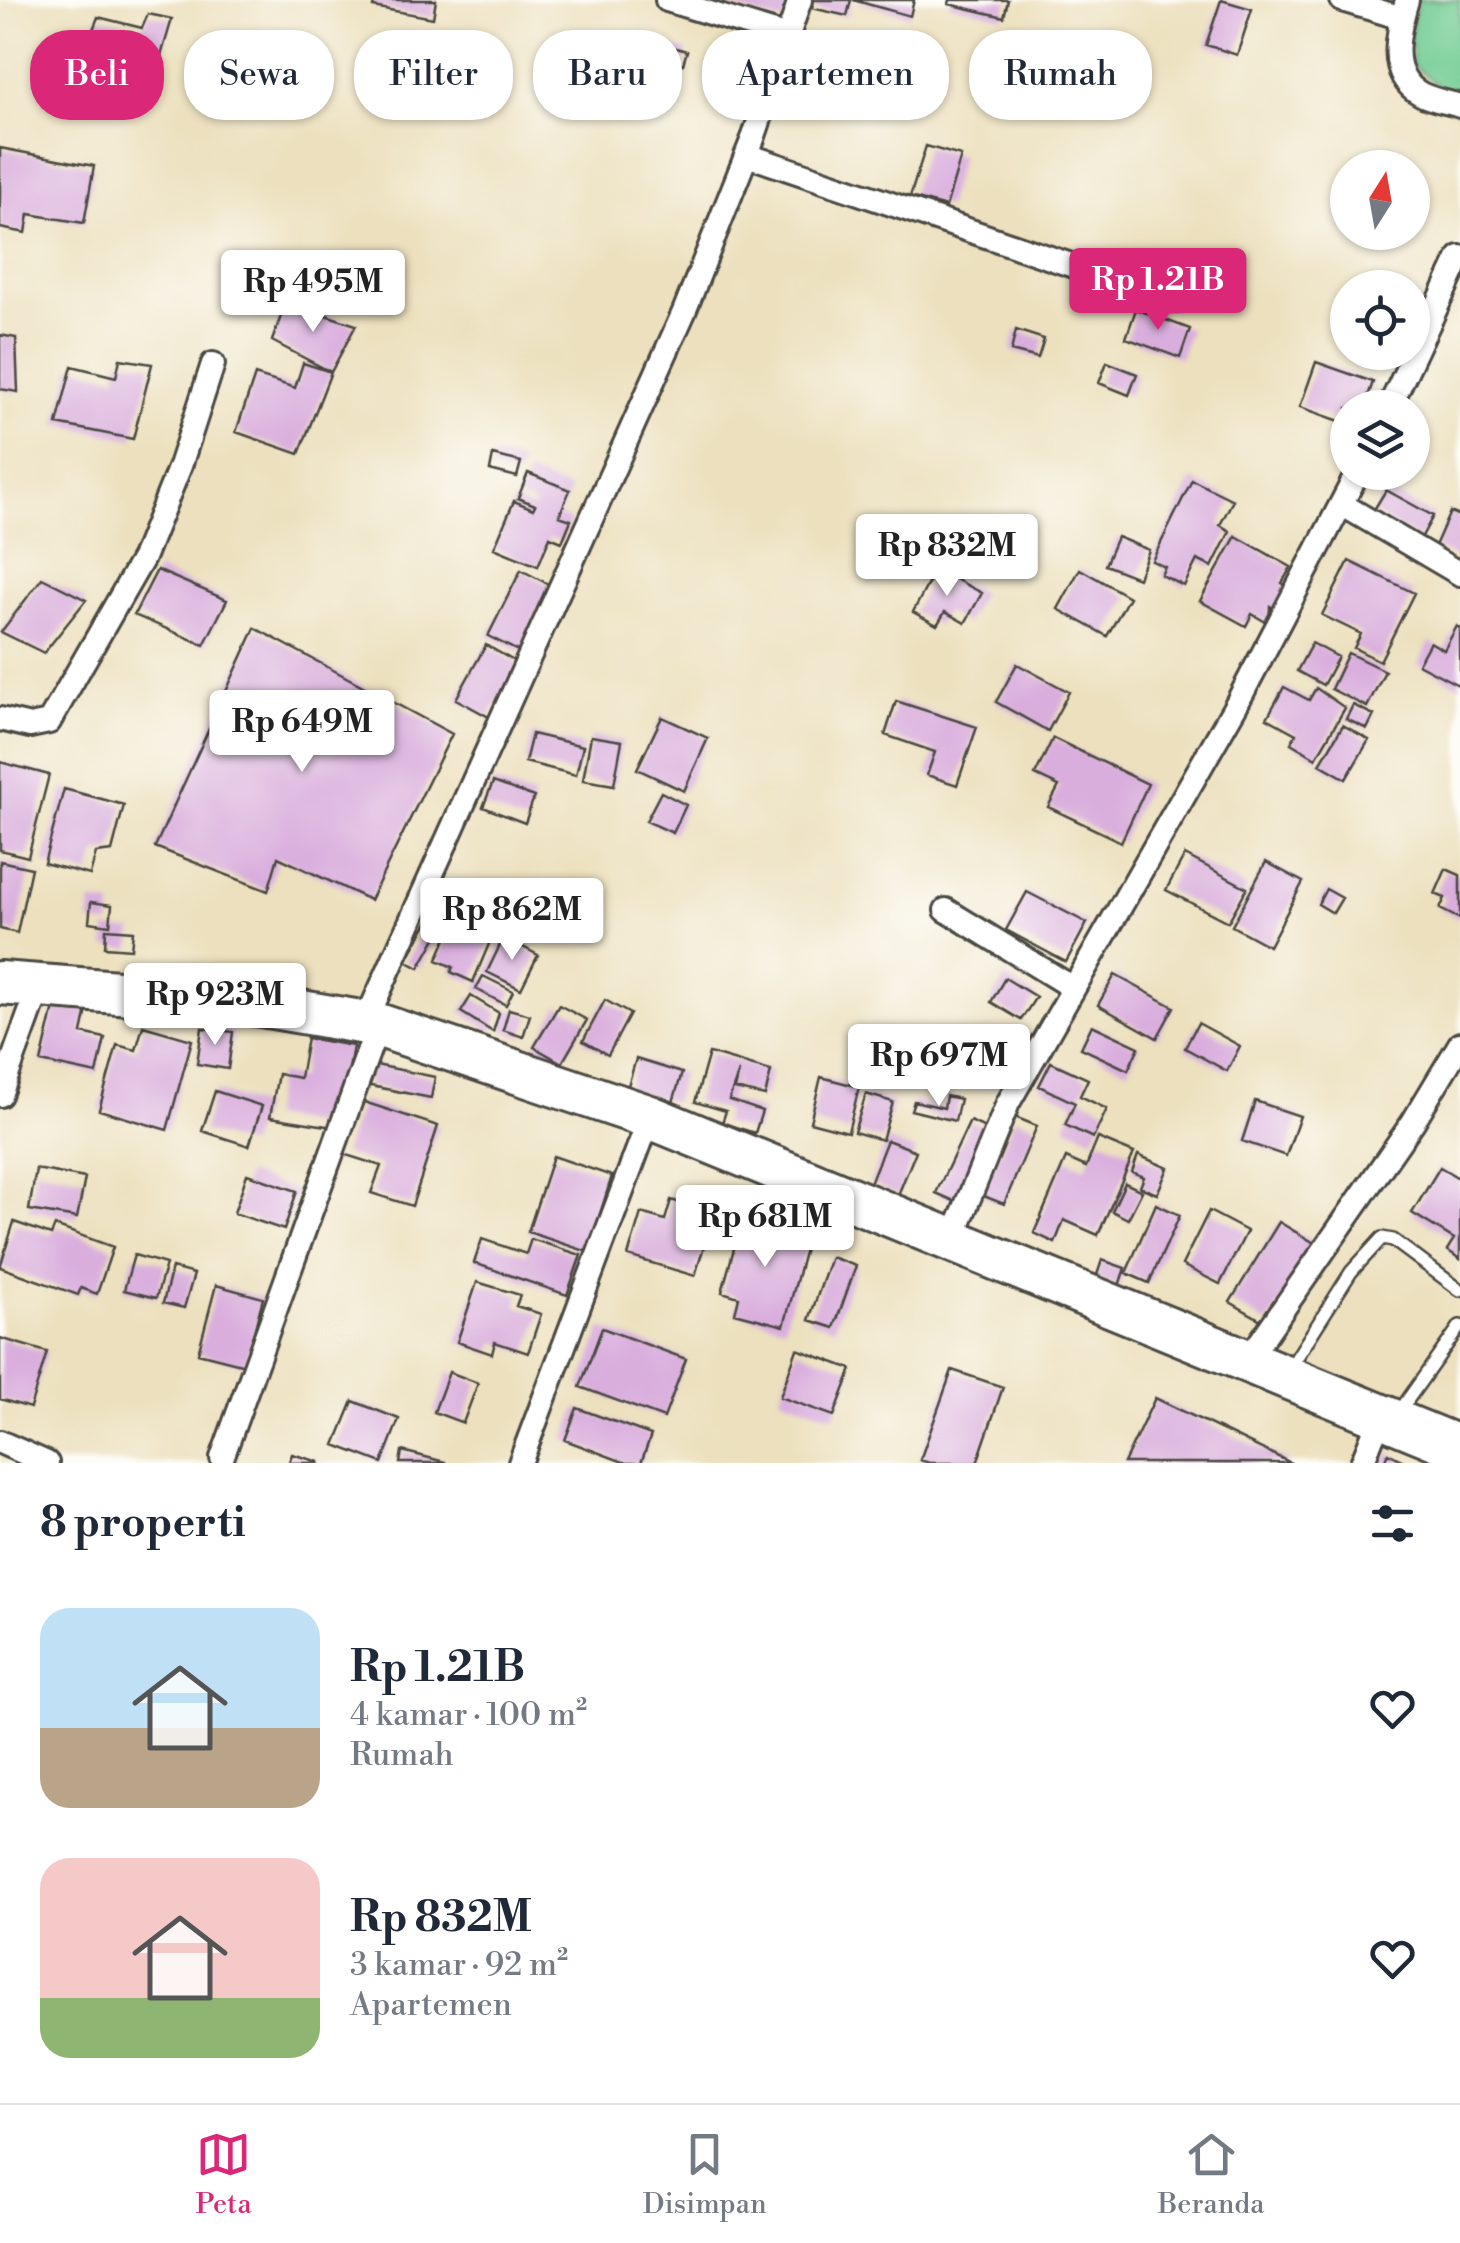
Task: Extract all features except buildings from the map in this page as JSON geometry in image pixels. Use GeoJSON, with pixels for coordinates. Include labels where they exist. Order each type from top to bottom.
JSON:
{"type":"FeatureCollection","features":[{"type":"Feature","properties":{"kind":"highway"},"geometry":{"type":"LineString","coordinates":[[20,984],[237,1001],[371,1024],[650,1117],[1460,1448]]}},
{"type":"Feature","properties":{"kind":"street"},"geometry":{"type":"LineString","coordinates":[[666,0],[765,30]]}},
{"type":"Feature","properties":{"kind":"street"},"geometry":{"type":"LineString","coordinates":[[790,30],[800,0]]}},
{"type":"Feature","properties":{"kind":"street"},"geometry":{"type":"LineString","coordinates":[[1342,0],[1404,9],[1395,50],[1404,80],[1422,94],[1460,106]]}},
{"type":"Feature","properties":{"kind":"street"},"geometry":{"type":"LineString","coordinates":[[222,1458],[371,1024],[684,312],[759,120]]}},
{"type":"Feature","properties":{"kind":"street"},"geometry":{"type":"LineString","coordinates":[[747,155],[1177,301]]}},
{"type":"Feature","properties":{"kind":"street"},"geometry":{"type":"LineString","coordinates":[[1398,390],[1455,282],[1460,257]]}},
{"type":"Feature","properties":{"kind":"street"},"geometry":{"type":"LineString","coordinates":[[0,719],[30,726],[49,722],[142,558],[180,466],[213,364]]}},
{"type":"Feature","properties":{"kind":"street"},"geometry":{"type":"LineString","coordinates":[[952,1240],[1008,1103],[1236,705],[1350,490]]}},
{"type":"Feature","properties":{"kind":"street"},"geometry":{"type":"LineString","coordinates":[[1343,504],[1460,574]]}},
{"type":"Feature","properties":{"kind":"street"},"geometry":{"type":"LineString","coordinates":[[946,910],[1073,988]]}},
{"type":"Feature","properties":{"kind":"street"},"geometry":{"type":"LineString","coordinates":[[0,1095],[20,984]]}},
{"type":"Feature","properties":{"kind":"street"},"geometry":{"type":"LineString","coordinates":[[1266,1368],[1460,1044]]}},
{"type":"Feature","properties":{"kind":"street"},"geometry":{"type":"LineString","coordinates":[[520,1463],[650,1117]]}},
{"type":"Feature","properties":{"kind":"street"},"geometry":{"type":"LineString","coordinates":[[1362,1463],[1387,1418]]}},
{"type":"Feature","properties":{"kind":"street"},"geometry":{"type":"LineString","coordinates":[[0,1442],[47,1463]]}},
{"type":"Feature","properties":{"kind":"lane"},"geometry":{"type":"LineString","coordinates":[[1266,1368],[1382,1238],[1393,1240],[1460,1290]]}},
{"type":"Feature","properties":{"kind":"lane"},"geometry":{"type":"LineString","coordinates":[[1387,1418],[1460,1326]]}},
{"type":"Feature","properties":{"kind":"green space"},"geometry":{"type":"Polygon","coordinates":[[[1418,0],[1460,0],[1460,95],[1444,91],[1412,64],[1410,35],[1418,0]]]}}]}
